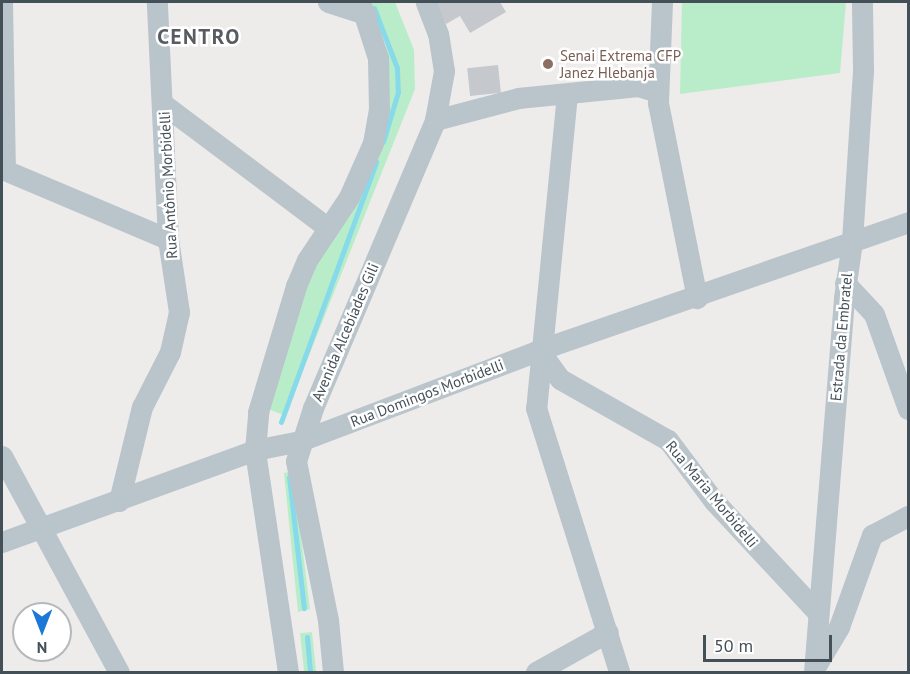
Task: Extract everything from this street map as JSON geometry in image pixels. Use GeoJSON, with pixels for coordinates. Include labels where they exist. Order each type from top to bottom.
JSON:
{"type":"FeatureCollection","features":[{"type":"Feature","properties":{"kind":"street"},"geometry":{"type":"LineString","coordinates":[[2,2],[3,170],[168,239]]}},
{"type":"Feature","properties":{"kind":"street","name":"Rua Antônio Morbidelli"},"geometry":{"type":"LineString","coordinates":[[119,501],[141,408],[177,330],[179,312],[168,239],[163,104],[156,2]]}},
{"type":"Feature","properties":{"kind":"street"},"geometry":{"type":"LineString","coordinates":[[288,672],[255,450],[258,412],[296,286],[327,227],[349,197],[373,143],[379,109],[378,58],[363,8],[328,2]]}},
{"type":"Feature","properties":{"kind":"street","name":"Avenida Alcebíades Gili"},"geometry":{"type":"LineString","coordinates":[[333,672],[328,620],[296,461],[300,441],[435,120],[444,71],[438,33],[426,2]]}},
{"type":"Feature","properties":{"kind":"street"},"geometry":{"type":"LineString","coordinates":[[662,2],[658,92],[698,298]]}},
{"type":"Feature","properties":{"kind":"street","name":"Estrada da Embratel"},"geometry":{"type":"LineString","coordinates":[[814,671],[845,283],[852,241],[863,69],[862,2]]}},
{"type":"Feature","properties":{"kind":"street"},"geometry":{"type":"LineString","coordinates":[[435,120],[518,98],[638,86],[658,92]]}},
{"type":"Feature","properties":{"kind":"street"},"geometry":{"type":"LineString","coordinates":[[567,94],[539,350],[536,408],[619,672]]}},
{"type":"Feature","properties":{"kind":"street"},"geometry":{"type":"LineString","coordinates":[[163,104],[327,227]]}},
{"type":"Feature","properties":{"kind":"street","name":"Rua Domingos Morbidelli"},"geometry":{"type":"LineString","coordinates":[[2,542],[42,530],[255,450],[300,441],[539,350],[698,298],[909,222]]}},
{"type":"Feature","properties":{"kind":"street"},"geometry":{"type":"LineString","coordinates":[[845,283],[874,314],[909,409]]}},
{"type":"Feature","properties":{"kind":"street","name":"Rua Maria Morbidelli"},"geometry":{"type":"LineString","coordinates":[[539,350],[560,379],[669,440],[714,501],[817,612]]}},
{"type":"Feature","properties":{"kind":"street"},"geometry":{"type":"LineString","coordinates":[[2,456],[119,672]]}},
{"type":"Feature","properties":{"kind":"street"},"geometry":{"type":"LineString","coordinates":[[814,671],[839,627],[872,535],[909,516]]}},
{"type":"Feature","properties":{"kind":"street"},"geometry":{"type":"LineString","coordinates":[[536,672],[608,632]]}},
{"type":"Feature","properties":{"kind":"green space"},"geometry":{"type":"Polygon","coordinates":[[[367,2],[395,2],[414,50],[415,89],[286,413],[281,414],[265,408],[301,283],[385,132],[388,119],[386,43],[367,2]]]}},
{"type":"Feature","properties":{"kind":"green space"},"geometry":{"type":"Polygon","coordinates":[[[682,2],[846,2],[840,73],[680,94],[682,2]]]}},
{"type":"Feature","properties":{"kind":"green space"},"geometry":{"type":"Polygon","coordinates":[[[293,471],[310,609],[298,612],[284,473],[293,471]]]}},
{"type":"Feature","properties":{"kind":"green space"},"geometry":{"type":"Polygon","coordinates":[[[312,632],[316,672],[304,672],[300,633],[312,632]]]}},
{"type":"Feature","properties":{"kind":"building"},"geometry":{"type":"Polygon","coordinates":[[[435,2],[500,2],[506,12],[470,33],[460,16],[446,24],[435,2]]]}},
{"type":"Feature","properties":{"kind":"building"},"geometry":{"type":"Polygon","coordinates":[[[498,65],[501,93],[470,96],[467,68],[498,65]]]}},
{"type":"Feature","properties":{"kind":"waterway"},"geometry":{"type":"LineString","coordinates":[[374,8],[397,68],[398,92],[383,142]]}},
{"type":"Feature","properties":{"kind":"waterway"},"geometry":{"type":"LineString","coordinates":[[281,422],[376,162]]}},
{"type":"Feature","properties":{"kind":"waterway"},"geometry":{"type":"LineString","coordinates":[[289,477],[304,608]]}},
{"type":"Feature","properties":{"kind":"waterway"},"geometry":{"type":"LineString","coordinates":[[307,637],[310,672]]}},
{"type":"Feature","properties":{"kind":"place","name":"Senai Extrema CFP Janez Hlebanja"},"geometry":{"type":"Point","coordinates":[548,64]}},
{"type":"Feature","properties":{"kind":"district","name":"CENTRO"},"geometry":{"type":"Point","coordinates":[199,37]}}]}
